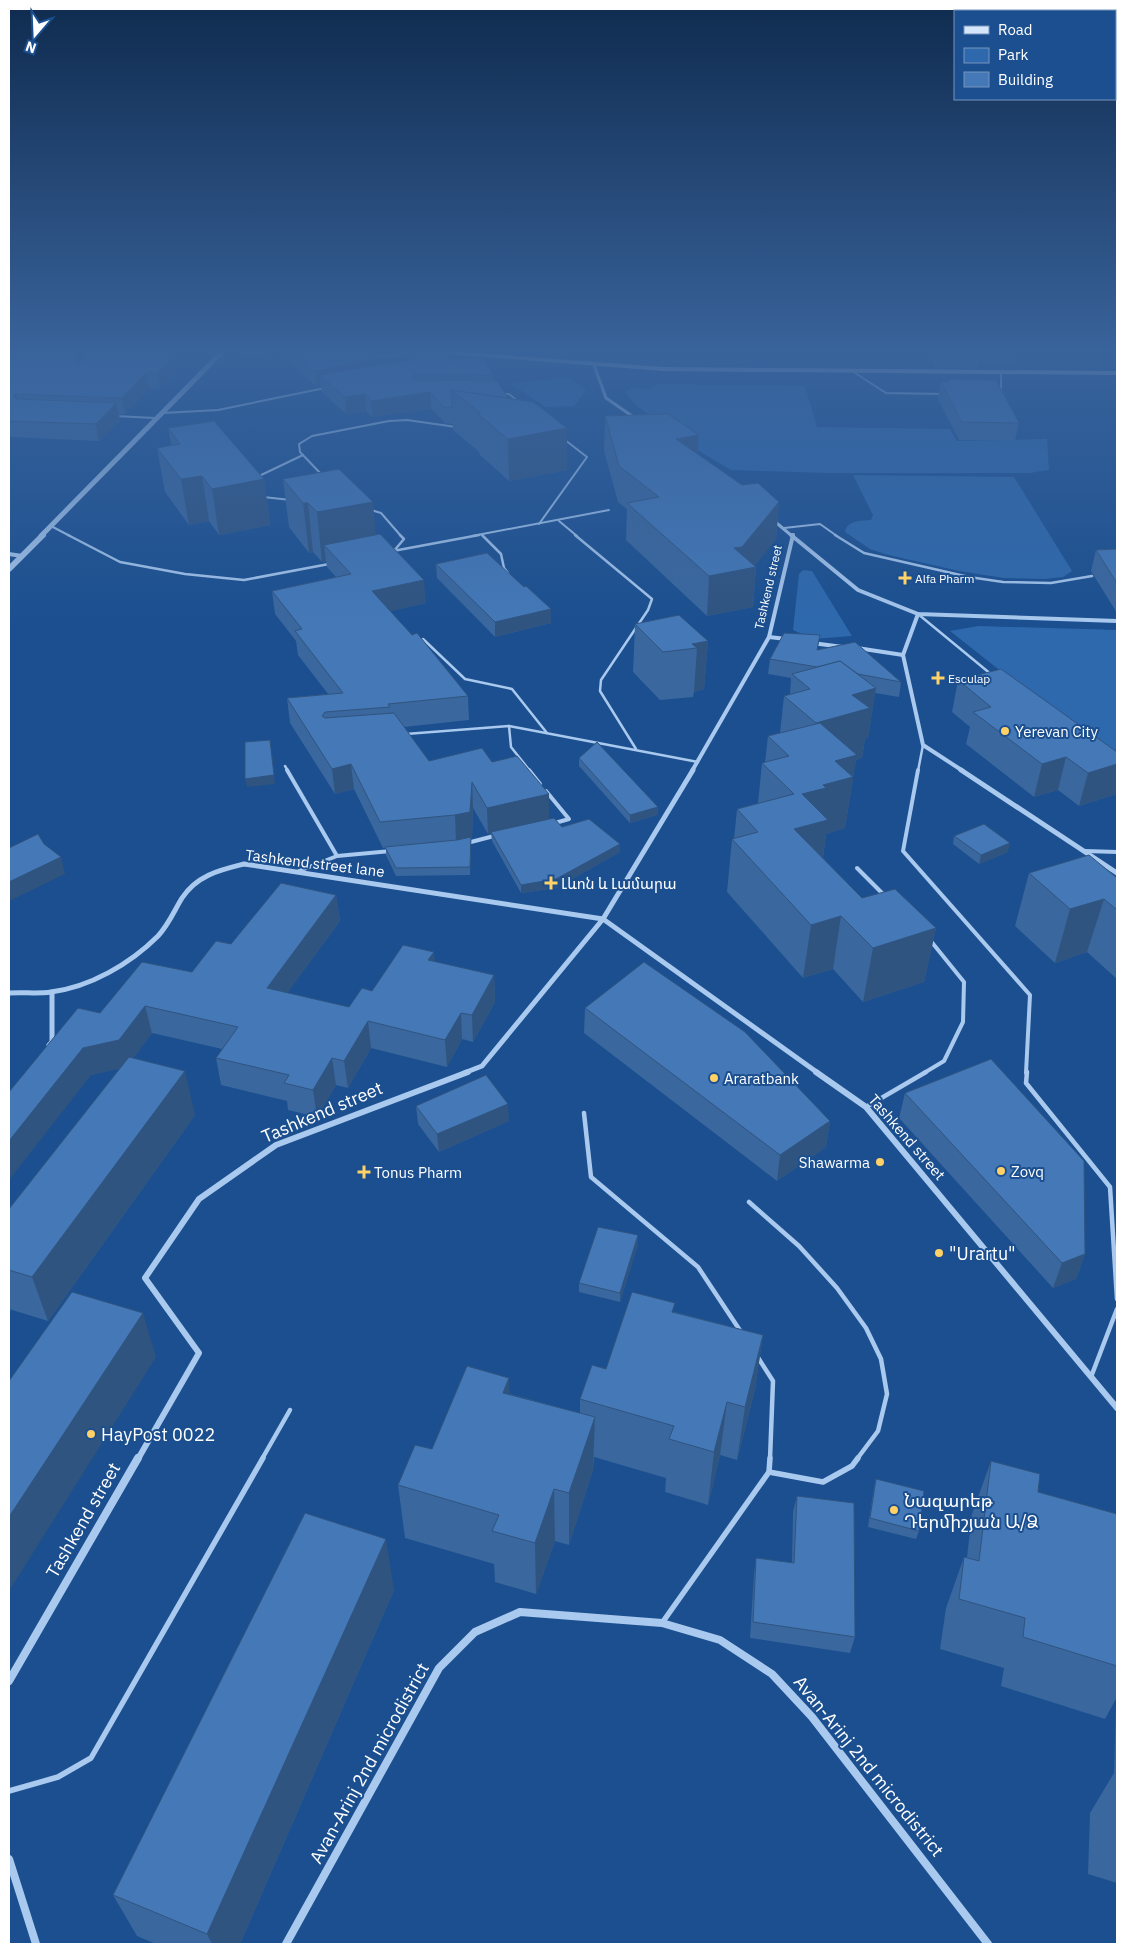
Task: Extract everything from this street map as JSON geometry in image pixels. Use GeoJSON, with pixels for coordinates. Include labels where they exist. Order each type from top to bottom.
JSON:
{"type":"FeatureCollection","features":[{"type":"Feature","properties":{"kind":"street"},"geometry":{"type":"LineString","coordinates":[[9,569],[131,443]]}},
{"type":"Feature","properties":{"kind":"street"},"geometry":{"type":"LineString","coordinates":[[770,517],[793,535]]}},
{"type":"Feature","properties":{"kind":"street","name":"Tashkend street"},"geometry":{"type":"LineString","coordinates":[[9,1680],[199,1353],[145,1278],[199,1199],[276,1145],[482,1066],[603,919],[698,762],[769,637],[793,535],[858,590],[918,614],[1117,621]]}},
{"type":"Feature","properties":{"kind":"street"},"geometry":{"type":"LineString","coordinates":[[9,554],[22,556]]}},
{"type":"Feature","properties":{"kind":"street"},"geometry":{"type":"LineString","coordinates":[[918,614],[903,655],[923,745],[1117,873]]}},
{"type":"Feature","properties":{"kind":"street"},"geometry":{"type":"LineString","coordinates":[[769,637],[788,640]]}},
{"type":"Feature","properties":{"kind":"street"},"geometry":{"type":"LineString","coordinates":[[808,642],[846,647]]}},
{"type":"Feature","properties":{"kind":"street"},"geometry":{"type":"LineString","coordinates":[[856,648],[903,655]]}},
{"type":"Feature","properties":{"kind":"street","name":"Tashkend street lane"},"geometry":{"type":"LineString","coordinates":[[9,992],[52,992],[78,985],[108,972],[140,952],[168,924],[185,893],[199,878],[244,864],[603,919]]}},
{"type":"Feature","properties":{"kind":"street","name":"Tashkend street"},"geometry":{"type":"LineString","coordinates":[[603,919],[866,1106],[1117,1408]]}},
{"type":"Feature","properties":{"kind":"street"},"geometry":{"type":"LineString","coordinates":[[46,1050],[52,1042],[52,992]]}},
{"type":"Feature","properties":{"kind":"street","name":"Avan-Arinj 2nd microdistrict"},"geometry":{"type":"LineString","coordinates":[[286,1944],[439,1668],[475,1632],[520,1612],[662,1623],[720,1640],[772,1674],[812,1717],[988,1944]]}},
{"type":"Feature","properties":{"kind":"street"},"geometry":{"type":"LineString","coordinates":[[9,1859],[36,1944]]}},
{"type":"Feature","properties":{"kind":"lane"},"geometry":{"type":"LineString","coordinates":[[300,443],[300,452],[323,476]]}},
{"type":"Feature","properties":{"kind":"lane"},"geometry":{"type":"LineString","coordinates":[[539,524],[587,457],[569,443]]}},
{"type":"Feature","properties":{"kind":"lane"},"geometry":{"type":"LineString","coordinates":[[562,444],[572,446]]}},
{"type":"Feature","properties":{"kind":"lane"},"geometry":{"type":"LineString","coordinates":[[252,483],[268,472],[303,456]]}},
{"type":"Feature","properties":{"kind":"lane"},"geometry":{"type":"LineString","coordinates":[[262,496],[293,500]]}},
{"type":"Feature","properties":{"kind":"lane"},"geometry":{"type":"LineString","coordinates":[[366,509],[381,513],[404,539],[393,552],[609,510]]}},
{"type":"Feature","properties":{"kind":"lane"},"geometry":{"type":"LineString","coordinates":[[559,521],[652,598],[648,610],[601,680],[600,691],[636,749]]}},
{"type":"Feature","properties":{"kind":"lane"},"geometry":{"type":"LineString","coordinates":[[784,528],[820,524],[864,553],[926,568],[1003,582],[1051,583],[1092,576]]}},
{"type":"Feature","properties":{"kind":"lane"},"geometry":{"type":"LineString","coordinates":[[51,526],[120,562],[185,574],[244,580],[337,562]]}},
{"type":"Feature","properties":{"kind":"lane"},"geometry":{"type":"LineString","coordinates":[[482,535],[501,554],[504,568],[509,574]]}},
{"type":"Feature","properties":{"kind":"lane"},"geometry":{"type":"LineString","coordinates":[[918,614],[999,681]]}},
{"type":"Feature","properties":{"kind":"lane"},"geometry":{"type":"LineString","coordinates":[[423,639],[465,679],[512,689],[548,733]]}},
{"type":"Feature","properties":{"kind":"lane"},"geometry":{"type":"LineString","coordinates":[[404,734],[509,726],[698,762]]}},
{"type":"Feature","properties":{"kind":"lane"},"geometry":{"type":"LineString","coordinates":[[509,726],[511,747],[569,820],[550,824]]}},
{"type":"Feature","properties":{"kind":"lane"},"geometry":{"type":"LineString","coordinates":[[923,745],[904,851],[1030,995],[1026,1083],[1110,1187],[1117,1299]]}},
{"type":"Feature","properties":{"kind":"lane"},"geometry":{"type":"LineString","coordinates":[[285,766],[337,856]]}},
{"type":"Feature","properties":{"kind":"lane"},"geometry":{"type":"LineString","coordinates":[[466,843],[503,834]]}},
{"type":"Feature","properties":{"kind":"lane"},"geometry":{"type":"LineString","coordinates":[[299,871],[337,856],[397,850]]}},
{"type":"Feature","properties":{"kind":"lane"},"geometry":{"type":"LineString","coordinates":[[1083,850],[1117,852]]}},
{"type":"Feature","properties":{"kind":"lane"},"geometry":{"type":"LineString","coordinates":[[856,868],[889,900]]}},
{"type":"Feature","properties":{"kind":"lane"},"geometry":{"type":"LineString","coordinates":[[866,1106],[944,1061],[963,1022],[964,982],[929,939]]}},
{"type":"Feature","properties":{"kind":"lane"},"geometry":{"type":"LineString","coordinates":[[584,1113],[591,1177],[698,1267],[746,1340]]}},
{"type":"Feature","properties":{"kind":"lane"},"geometry":{"type":"LineString","coordinates":[[749,1202],[799,1246],[837,1288],[866,1328],[881,1359],[887,1394],[878,1431],[852,1466],[823,1482],[769,1472]]}},
{"type":"Feature","properties":{"kind":"lane"},"geometry":{"type":"LineString","coordinates":[[1091,1378],[1117,1310]]}},
{"type":"Feature","properties":{"kind":"lane"},"geometry":{"type":"LineString","coordinates":[[662,1623],[769,1472],[772,1381],[751,1348]]}},
{"type":"Feature","properties":{"kind":"lane"},"geometry":{"type":"LineString","coordinates":[[9,1791],[58,1777],[91,1758],[290,1410]]}},
{"type":"Feature","properties":{"kind":"green space"},"geometry":{"type":"Polygon","coordinates":[[[688,443],[1047,443],[1049,470],[1029,473],[830,473],[731,470],[688,443]]]}},
{"type":"Feature","properties":{"kind":"green space"},"geometry":{"type":"Polygon","coordinates":[[[853,475],[1014,477],[1072,571],[1063,577],[1045,579],[1004,578],[959,571],[870,549],[845,532],[851,523],[871,520],[873,515],[853,475]]]}},
{"type":"Feature","properties":{"kind":"green space"},"geometry":{"type":"Polygon","coordinates":[[[803,570],[812,571],[852,636],[813,639],[793,630],[799,574],[803,570]]]}},
{"type":"Feature","properties":{"kind":"green space"},"geometry":{"type":"Polygon","coordinates":[[[978,626],[1117,630],[1117,763],[950,631],[978,626]]]}},
{"type":"Feature","properties":{"kind":"building"},"geometry":{"type":"Polygon","coordinates":[[[233,443],[264,479],[212,489],[202,476],[181,479],[157,448],[180,444],[233,443]]]}},
{"type":"Feature","properties":{"kind":"building"},"geometry":{"type":"Polygon","coordinates":[[[613,443],[682,443],[742,485],[758,483],[779,502],[742,547],[734,548],[756,567],[709,576],[627,503],[659,497],[619,466],[613,443]]]}},
{"type":"Feature","properties":{"kind":"building"},"geometry":{"type":"Polygon","coordinates":[[[339,469],[373,502],[317,512],[308,503],[303,503],[283,479],[339,469]]]}},
{"type":"Feature","properties":{"kind":"building"},"geometry":{"type":"Polygon","coordinates":[[[380,534],[424,580],[372,591],[412,635],[417,633],[468,696],[388,704],[390,707],[325,712],[322,716],[325,718],[394,713],[429,761],[482,748],[492,762],[517,756],[549,794],[487,808],[472,782],[470,812],[380,822],[351,764],[332,769],[287,698],[343,693],[295,631],[302,629],[272,591],[351,574],[324,545],[380,534]]]}},
{"type":"Feature","properties":{"kind":"building"},"geometry":{"type":"Polygon","coordinates":[[[1117,549],[1117,583],[1096,550],[1117,549]]]}},
{"type":"Feature","properties":{"kind":"building"},"geometry":{"type":"Polygon","coordinates":[[[487,553],[551,609],[495,622],[436,564],[487,553]]]}},
{"type":"Feature","properties":{"kind":"building"},"geometry":{"type":"Polygon","coordinates":[[[679,615],[708,641],[692,644],[697,648],[663,652],[635,624],[679,615]]]}},
{"type":"Feature","properties":{"kind":"building"},"geometry":{"type":"Polygon","coordinates":[[[784,633],[820,635],[817,650],[855,642],[901,682],[858,674],[840,661],[817,667],[770,659],[784,633]]]}},
{"type":"Feature","properties":{"kind":"building"},"geometry":{"type":"Polygon","coordinates":[[[840,661],[876,688],[852,695],[870,708],[816,723],[784,696],[810,689],[792,674],[840,661]]]}},
{"type":"Feature","properties":{"kind":"building"},"geometry":{"type":"Polygon","coordinates":[[[1001,669],[1117,752],[1117,764],[1088,773],[1066,757],[1042,764],[973,712],[991,707],[958,680],[1001,669]]]}},
{"type":"Feature","properties":{"kind":"building"},"geometry":{"type":"Polygon","coordinates":[[[820,723],[857,755],[835,761],[853,777],[823,785],[826,788],[802,794],[828,820],[794,829],[862,898],[895,889],[936,928],[873,948],[841,916],[811,925],[732,839],[758,832],[737,809],[794,794],[762,763],[789,756],[768,736],[820,723]]]}},
{"type":"Feature","properties":{"kind":"building"},"geometry":{"type":"Polygon","coordinates":[[[270,740],[274,775],[245,779],[245,742],[270,740]]]}},
{"type":"Feature","properties":{"kind":"building"},"geometry":{"type":"Polygon","coordinates":[[[597,742],[658,807],[630,815],[579,758],[597,742]]]}},
{"type":"Feature","properties":{"kind":"building"},"geometry":{"type":"Polygon","coordinates":[[[554,818],[562,827],[589,819],[620,844],[556,879],[521,885],[491,832],[554,818]]]}},
{"type":"Feature","properties":{"kind":"building"},"geometry":{"type":"Polygon","coordinates":[[[984,824],[1010,843],[981,855],[954,836],[984,824]]]}},
{"type":"Feature","properties":{"kind":"building"},"geometry":{"type":"Polygon","coordinates":[[[38,834],[44,844],[61,857],[9,882],[9,848],[38,834]]]}},
{"type":"Feature","properties":{"kind":"building"},"geometry":{"type":"Polygon","coordinates":[[[471,837],[470,867],[396,868],[385,847],[457,840],[471,837]]]}},
{"type":"Feature","properties":{"kind":"building"},"geometry":{"type":"Polygon","coordinates":[[[1089,855],[1117,878],[1117,910],[1104,899],[1070,909],[1029,873],[1089,855]]]}},
{"type":"Feature","properties":{"kind":"building"},"geometry":{"type":"Polygon","coordinates":[[[281,883],[336,895],[267,988],[349,1007],[362,988],[372,991],[403,945],[434,952],[428,960],[494,975],[472,1015],[461,1013],[445,1040],[368,1021],[344,1061],[332,1058],[313,1090],[284,1083],[289,1075],[216,1058],[238,1027],[145,1006],[119,1040],[83,1048],[9,1141],[9,1092],[78,1008],[100,1013],[142,962],[192,972],[216,941],[231,944],[281,883]]]}},
{"type":"Feature","properties":{"kind":"building"},"geometry":{"type":"Polygon","coordinates":[[[644,962],[745,1032],[830,1121],[780,1155],[585,1008],[644,962]]]}},
{"type":"Feature","properties":{"kind":"building"},"geometry":{"type":"Polygon","coordinates":[[[129,1057],[185,1071],[32,1277],[9,1270],[9,1209],[129,1057]]]}},
{"type":"Feature","properties":{"kind":"building"},"geometry":{"type":"Polygon","coordinates":[[[991,1059],[1084,1161],[1085,1254],[1062,1263],[905,1093],[991,1059]]]}},
{"type":"Feature","properties":{"kind":"building"},"geometry":{"type":"Polygon","coordinates":[[[486,1075],[508,1104],[437,1134],[416,1106],[486,1075]]]}},
{"type":"Feature","properties":{"kind":"building"},"geometry":{"type":"Polygon","coordinates":[[[598,1227],[638,1235],[620,1293],[579,1283],[598,1227]]]}},
{"type":"Feature","properties":{"kind":"building"},"geometry":{"type":"Polygon","coordinates":[[[72,1292],[143,1313],[9,1517],[9,1381],[72,1292]]]}},
{"type":"Feature","properties":{"kind":"building"},"geometry":{"type":"Polygon","coordinates":[[[632,1292],[675,1303],[672,1312],[763,1335],[745,1407],[727,1402],[714,1452],[669,1439],[674,1426],[580,1399],[592,1365],[606,1369],[632,1292]]]}},
{"type":"Feature","properties":{"kind":"building"},"geometry":{"type":"Polygon","coordinates":[[[467,1366],[509,1378],[503,1393],[595,1417],[569,1493],[554,1489],[535,1543],[492,1531],[499,1515],[398,1485],[415,1445],[432,1449],[467,1366]]]}},
{"type":"Feature","properties":{"kind":"building"},"geometry":{"type":"Polygon","coordinates":[[[991,1461],[1040,1474],[1038,1492],[1117,1514],[1117,1666],[1023,1637],[1025,1618],[959,1599],[964,1557],[979,1561],[991,1461]]]}},
{"type":"Feature","properties":{"kind":"building"},"geometry":{"type":"Polygon","coordinates":[[[876,1479],[924,1491],[919,1531],[870,1518],[876,1479]]]}},
{"type":"Feature","properties":{"kind":"building"},"geometry":{"type":"Polygon","coordinates":[[[797,1496],[854,1503],[855,1637],[753,1622],[756,1558],[794,1563],[797,1496]]]}},
{"type":"Feature","properties":{"kind":"building"},"geometry":{"type":"Polygon","coordinates":[[[305,1513],[386,1539],[207,1934],[113,1895],[305,1513]]]}},
{"type":"Feature","properties":{"kind":"place","name":"Alfa Pharm"},"geometry":{"type":"Point","coordinates":[905,578]}},
{"type":"Feature","properties":{"kind":"place","name":"Esculap"},"geometry":{"type":"Point","coordinates":[938,678]}},
{"type":"Feature","properties":{"kind":"place","name":"Yerevan City"},"geometry":{"type":"Point","coordinates":[1005,731]}},
{"type":"Feature","properties":{"kind":"place","name":"Լևոն և Լամարա"},"geometry":{"type":"Point","coordinates":[551,883]}},
{"type":"Feature","properties":{"kind":"place","name":"Araratbank"},"geometry":{"type":"Point","coordinates":[714,1078]}},
{"type":"Feature","properties":{"kind":"place","name":"Shawarma"},"geometry":{"type":"Point","coordinates":[880,1162]}},
{"type":"Feature","properties":{"kind":"place","name":"Zovq"},"geometry":{"type":"Point","coordinates":[1001,1171]}},
{"type":"Feature","properties":{"kind":"place","name":"Tonus Pharm"},"geometry":{"type":"Point","coordinates":[364,1172]}},
{"type":"Feature","properties":{"kind":"place","name":"\"Urartu\""},"geometry":{"type":"Point","coordinates":[939,1253]}},
{"type":"Feature","properties":{"kind":"place","name":"HayPost 0022"},"geometry":{"type":"Point","coordinates":[91,1434]}},
{"type":"Feature","properties":{"kind":"place","name":"Նազարեթ Դերմիշյան Ա/Ձ"},"geometry":{"type":"Point","coordinates":[894,1510]}}]}
